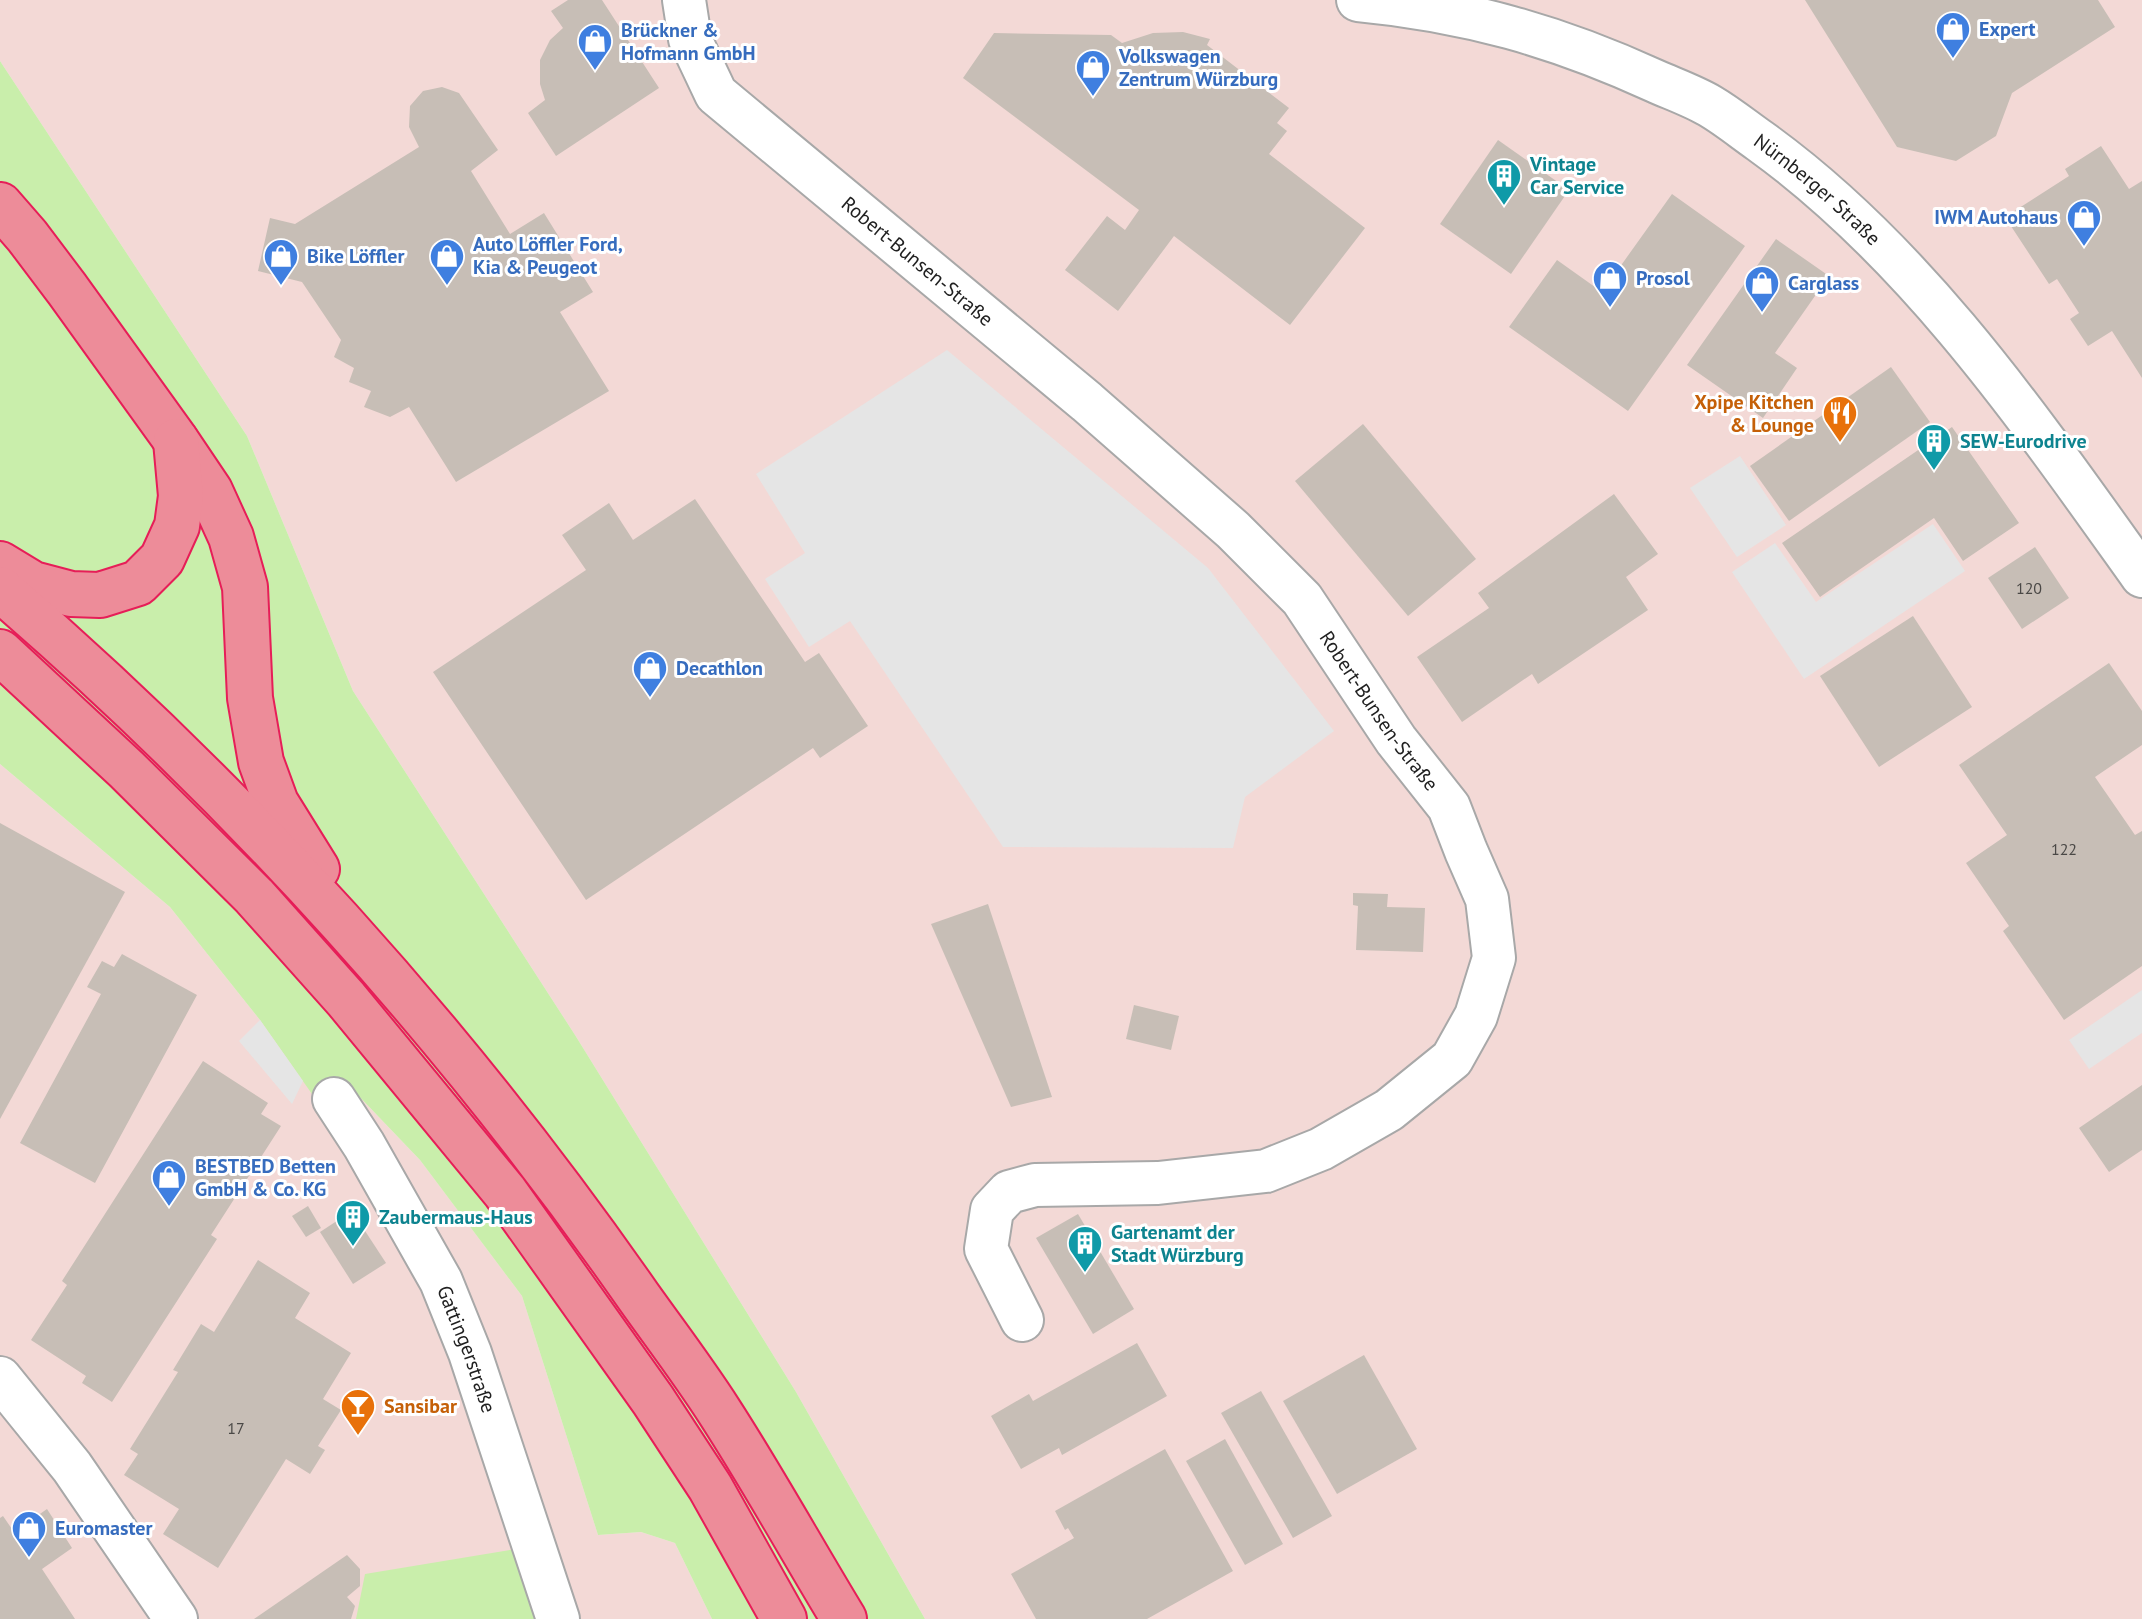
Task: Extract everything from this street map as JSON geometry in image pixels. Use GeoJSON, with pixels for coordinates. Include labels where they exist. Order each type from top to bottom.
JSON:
{"type":"FeatureCollection","features":[{"type":"Feature","properties":{"kind":"highway"},"geometry":{"type":"LineString","coordinates":[[0,205],[67,289],[210,491],[231,537],[245,587],[250,698],[261,762],[276,803],[374,959]]}},
{"type":"Feature","properties":{"kind":"highway"},"geometry":{"type":"LineString","coordinates":[[0,564],[33,584],[71,594],[100,595],[138,583],[162,559],[177,526],[181,496],[175,439]]}},
{"type":"Feature","properties":{"kind":"highway"},"geometry":{"type":"LineString","coordinates":[[0,589],[160,734],[275,851],[374,959],[512,1124],[588,1223],[719,1410],[844,1619]]}},
{"type":"Feature","properties":{"kind":"highway"},"geometry":{"type":"LineString","coordinates":[[0,652],[126,769],[254,896],[346,999],[505,1192],[636,1375],[710,1487],[784,1619]]}},
{"type":"Feature","properties":{"kind":"street","name":"Robert-Bunsen-Straße"},"geometry":{"type":"LineString","coordinates":[[684,0],[690,39],[716,94],[1087,402],[1233,530],[1302,599],[1396,740],[1449,807],[1487,899],[1494,958],[1476,1016],[1452,1059],[1389,1110],[1321,1149],[1266,1171],[1158,1183],[1035,1185],[1009,1192],[992,1210],[986,1249],[1022,1320]]}},
{"type":"Feature","properties":{"kind":"street","name":"Nürnberger Straße"},"geometry":{"type":"LineString","coordinates":[[1358,0],[1458,13],[1548,38],[1630,69],[1710,106],[1797,168],[1858,221],[1962,335],[2142,576]]}},
{"type":"Feature","properties":{"kind":"street","name":"Gattingerstraße"},"geometry":{"type":"LineString","coordinates":[[334,1099],[364,1145],[441,1281],[470,1353],[558,1619]]}},
{"type":"Feature","properties":{"kind":"street"},"geometry":{"type":"LineString","coordinates":[[0,1378],[72,1467],[176,1619]]}},
{"type":"Feature","properties":{"kind":"shaded area"},"geometry":{"type":"Polygon","coordinates":[[[0,0],[2142,0],[2142,1619],[925,1619],[796,1392],[575,1035],[353,691],[247,436],[0,61],[0,0]]]}},
{"type":"Feature","properties":{"kind":"shaded area"},"geometry":{"type":"Polygon","coordinates":[[[947,350],[1208,568],[1334,731],[1245,797],[1233,848],[1003,847],[850,621],[809,647],[765,579],[805,553],[756,474],[947,350]]]}},
{"type":"Feature","properties":{"kind":"shaded area"},"geometry":{"type":"Polygon","coordinates":[[[1740,456],[1786,525],[1737,557],[1690,488],[1740,456]]]}},
{"type":"Feature","properties":{"kind":"shaded area"},"geometry":{"type":"Polygon","coordinates":[[[1933,524],[1965,571],[1804,679],[1732,572],[1775,543],[1816,602],[1933,524]]]}},
{"type":"Feature","properties":{"kind":"shaded area"},"geometry":{"type":"Polygon","coordinates":[[[0,764],[170,907],[260,1020],[319,1103],[354,1091],[420,1160],[522,1296],[598,1535],[641,1532],[675,1543],[712,1619],[0,1619],[0,764]]]}},
{"type":"Feature","properties":{"kind":"shaded area"},"geometry":{"type":"Polygon","coordinates":[[[2142,990],[2142,1033],[2089,1069],[2069,1040],[2142,990]]]}},
{"type":"Feature","properties":{"kind":"shaded area"},"geometry":{"type":"Polygon","coordinates":[[[260,1020],[303,1081],[292,1104],[239,1041],[260,1020]]]}},
{"type":"Feature","properties":{"kind":"green space"},"geometry":{"type":"Polygon","coordinates":[[[0,61],[247,436],[353,691],[575,1035],[796,1392],[925,1619],[712,1619],[675,1543],[641,1532],[598,1535],[522,1296],[420,1160],[354,1091],[319,1104],[260,1020],[170,907],[0,764],[0,61]]]}},
{"type":"Feature","properties":{"kind":"green space"},"geometry":{"type":"Polygon","coordinates":[[[516,1549],[536,1619],[356,1619],[365,1574],[516,1549]]]}},
{"type":"Feature","properties":{"kind":"building","name":"Brückner & Hofmann GmbH"},"geometry":{"type":"Polygon","coordinates":[[[568,0],[602,0],[659,88],[556,156],[528,113],[545,100],[540,84],[540,60],[550,40],[563,28],[551,11],[568,0]]]}},
{"type":"Feature","properties":{"kind":"building","name":"Expert"},"geometry":{"type":"Polygon","coordinates":[[[1805,0],[2098,0],[2115,27],[2012,93],[1996,136],[1956,161],[1897,147],[1805,0]]]}},
{"type":"Feature","properties":{"kind":"building"},"geometry":{"type":"Polygon","coordinates":[[[1183,32],[1210,39],[1207,45],[1289,108],[1277,123],[1287,131],[1269,154],[1365,228],[1290,325],[1174,236],[1118,311],[1065,270],[1107,216],[1125,230],[1139,210],[963,78],[994,33],[1111,35],[1122,43],[1153,33],[1183,32]]]}},
{"type":"Feature","properties":{"kind":"building","name":"Auto Löffler Ford, Kia & Peugeot"},"geometry":{"type":"Polygon","coordinates":[[[442,87],[459,93],[498,150],[471,171],[510,234],[544,213],[593,292],[560,312],[609,391],[456,482],[409,407],[390,417],[364,407],[371,391],[349,382],[354,368],[334,357],[341,340],[302,282],[258,271],[270,218],[295,224],[419,147],[409,127],[410,106],[423,91],[442,87]]]}},
{"type":"Feature","properties":{"kind":"building","name":"Vintage Car Service"},"geometry":{"type":"Polygon","coordinates":[[[1498,140],[1569,190],[1511,274],[1440,224],[1498,140]]]}},
{"type":"Feature","properties":{"kind":"building","name":"IWM Autohaus"},"geometry":{"type":"Polygon","coordinates":[[[2101,146],[2129,189],[2142,181],[2142,378],[2112,331],[2088,346],[2070,319],[2079,313],[2057,279],[2049,284],[2005,217],[2069,176],[2065,169],[2101,146]]]}},
{"type":"Feature","properties":{"kind":"building","name":"Prosol"},"geometry":{"type":"Polygon","coordinates":[[[1672,194],[1745,246],[1628,411],[1509,327],[1557,260],[1602,292],[1672,194]]]}},
{"type":"Feature","properties":{"kind":"building","name":"Carglass"},"geometry":{"type":"Polygon","coordinates":[[[1776,239],[1829,276],[1775,353],[1797,368],[1763,418],[1687,365],[1776,239]]]}},
{"type":"Feature","properties":{"kind":"building","name":"Xpipe Kitchen & Lounge"},"geometry":{"type":"Polygon","coordinates":[[[1891,367],[1930,422],[1789,521],[1750,466],[1891,367]]]}},
{"type":"Feature","properties":{"kind":"building"},"geometry":{"type":"Polygon","coordinates":[[[1363,424],[1476,559],[1408,616],[1295,481],[1363,424]]]}},
{"type":"Feature","properties":{"kind":"building","name":"SEW-Eurodrive"},"geometry":{"type":"Polygon","coordinates":[[[1952,427],[2019,523],[1963,561],[1934,518],[1820,597],[1782,543],[1952,427]]]}},
{"type":"Feature","properties":{"kind":"building"},"geometry":{"type":"Polygon","coordinates":[[[1614,494],[1658,554],[1626,577],[1648,610],[1538,684],[1532,674],[1462,722],[1417,657],[1489,608],[1478,593],[1614,494]]]}},
{"type":"Feature","properties":{"kind":"building","name":"Decathlon"},"geometry":{"type":"Polygon","coordinates":[[[695,499],[805,662],[819,653],[868,726],[820,758],[813,748],[586,900],[433,672],[586,570],[562,535],[609,503],[633,540],[695,499]]]}},
{"type":"Feature","properties":{"kind":"building"},"geometry":{"type":"Polygon","coordinates":[[[2035,547],[2069,598],[2022,629],[1988,578],[2035,547]]]}},
{"type":"Feature","properties":{"kind":"building"},"geometry":{"type":"Polygon","coordinates":[[[1913,616],[1972,707],[1879,767],[1820,676],[1913,616]]]}},
{"type":"Feature","properties":{"kind":"building"},"geometry":{"type":"Polygon","coordinates":[[[2109,663],[2142,711],[2142,745],[2095,777],[2135,835],[2142,831],[2142,966],[2064,1020],[2003,931],[2009,926],[1966,863],[2007,835],[1959,765],[2109,663]]]}},
{"type":"Feature","properties":{"kind":"building"},"geometry":{"type":"Polygon","coordinates":[[[0,823],[125,892],[0,1119],[0,823]]]}},
{"type":"Feature","properties":{"kind":"building"},"geometry":{"type":"Polygon","coordinates":[[[1353,893],[1388,894],[1387,907],[1425,908],[1423,952],[1356,950],[1358,906],[1353,905],[1353,893]]]}},
{"type":"Feature","properties":{"kind":"building"},"geometry":{"type":"Polygon","coordinates":[[[988,904],[1052,1097],[1011,1107],[931,924],[988,904]]]}},
{"type":"Feature","properties":{"kind":"building"},"geometry":{"type":"Polygon","coordinates":[[[122,954],[197,995],[95,1183],[20,1143],[101,994],[87,987],[102,961],[114,967],[122,954]]]}},
{"type":"Feature","properties":{"kind":"building"},"geometry":{"type":"Polygon","coordinates":[[[1134,1005],[1179,1016],[1171,1050],[1126,1039],[1134,1005]]]}},
{"type":"Feature","properties":{"kind":"building","name":"BESTBED Betten GmbH & Co. KG"},"geometry":{"type":"Polygon","coordinates":[[[203,1061],[268,1103],[261,1114],[281,1126],[211,1235],[217,1239],[112,1402],[82,1383],[86,1376],[31,1340],[67,1285],[62,1281],[203,1061]]]}},
{"type":"Feature","properties":{"kind":"building"},"geometry":{"type":"Polygon","coordinates":[[[2142,1085],[2142,1150],[2109,1172],[2079,1128],[2142,1085]]]}},
{"type":"Feature","properties":{"kind":"building"},"geometry":{"type":"Polygon","coordinates":[[[308,1206],[321,1228],[306,1237],[292,1216],[308,1206]]]}},
{"type":"Feature","properties":{"kind":"building","name":"Zaubermaus-Haus"},"geometry":{"type":"Polygon","coordinates":[[[352,1211],[386,1263],[353,1284],[320,1232],[352,1211]]]}},
{"type":"Feature","properties":{"kind":"building","name":"Gartenamt der Stadt Würzburg"},"geometry":{"type":"Polygon","coordinates":[[[1078,1214],[1134,1309],[1093,1334],[1036,1238],[1078,1214]]]}},
{"type":"Feature","properties":{"kind":"building"},"geometry":{"type":"Polygon","coordinates":[[[258,1260],[310,1293],[295,1318],[351,1353],[323,1399],[341,1410],[318,1446],[325,1450],[310,1474],[286,1459],[218,1568],[163,1534],[179,1509],[124,1475],[138,1454],[130,1449],[178,1372],[173,1370],[201,1324],[214,1332],[258,1260]]]}},
{"type":"Feature","properties":{"kind":"building"},"geometry":{"type":"Polygon","coordinates":[[[1137,1343],[1167,1396],[1062,1455],[1059,1448],[1021,1469],[991,1416],[1029,1394],[1033,1401],[1137,1343]]]}},
{"type":"Feature","properties":{"kind":"building"},"geometry":{"type":"Polygon","coordinates":[[[1364,1355],[1417,1449],[1337,1494],[1283,1401],[1364,1355]]]}},
{"type":"Feature","properties":{"kind":"building"},"geometry":{"type":"Polygon","coordinates":[[[1261,1391],[1332,1516],[1293,1538],[1221,1413],[1261,1391]]]}},
{"type":"Feature","properties":{"kind":"building"},"geometry":{"type":"Polygon","coordinates":[[[1225,1439],[1283,1544],[1245,1565],[1186,1461],[1225,1439]]]}},
{"type":"Feature","properties":{"kind":"building"},"geometry":{"type":"Polygon","coordinates":[[[1165,1449],[1233,1571],[1147,1619],[1036,1619],[1011,1574],[1074,1538],[1068,1528],[1065,1530],[1055,1511],[1165,1449]]]}},
{"type":"Feature","properties":{"kind":"building","name":"Euromaster"},"geometry":{"type":"Polygon","coordinates":[[[47,1509],[72,1548],[42,1569],[75,1619],[0,1619],[0,1518],[3,1516],[14,1532],[47,1509]]]}},
{"type":"Feature","properties":{"kind":"building"},"geometry":{"type":"Polygon","coordinates":[[[347,1555],[360,1569],[360,1586],[347,1597],[355,1606],[351,1619],[254,1619],[347,1555]]]}},
{"type":"Feature","properties":{"kind":"place","name":"Expert"},"geometry":{"type":"Point","coordinates":[1953,60]}},
{"type":"Feature","properties":{"kind":"place","name":"Brückner & Hofmann GmbH"},"geometry":{"type":"Point","coordinates":[595,72]}},
{"type":"Feature","properties":{"kind":"place","name":"Volkswagen Zentrum Würzburg"},"geometry":{"type":"Point","coordinates":[1093,98]}},
{"type":"Feature","properties":{"kind":"place","name":"Vintage Car Service"},"geometry":{"type":"Point","coordinates":[1504,207]}},
{"type":"Feature","properties":{"kind":"place","name":"IWM Autohaus"},"geometry":{"type":"Point","coordinates":[2084,248]}},
{"type":"Feature","properties":{"kind":"place","name":"Bike Löffler"},"geometry":{"type":"Point","coordinates":[281,287]}},
{"type":"Feature","properties":{"kind":"place","name":"Auto Löffler Ford, Kia & Peugeot"},"geometry":{"type":"Point","coordinates":[447,287]}},
{"type":"Feature","properties":{"kind":"place","name":"Prosol"},"geometry":{"type":"Point","coordinates":[1610,309]}},
{"type":"Feature","properties":{"kind":"place","name":"Carglass"},"geometry":{"type":"Point","coordinates":[1762,314]}},
{"type":"Feature","properties":{"kind":"place","name":"Xpipe Kitchen & Lounge"},"geometry":{"type":"Point","coordinates":[1840,444]}},
{"type":"Feature","properties":{"kind":"place","name":"SEW-Eurodrive"},"geometry":{"type":"Point","coordinates":[1934,472]}},
{"type":"Feature","properties":{"kind":"place","name":"Decathlon"},"geometry":{"type":"Point","coordinates":[650,699]}},
{"type":"Feature","properties":{"kind":"place","name":"BESTBED Betten GmbH & Co. KG"},"geometry":{"type":"Point","coordinates":[169,1208]}},
{"type":"Feature","properties":{"kind":"place","name":"Zaubermaus-Haus"},"geometry":{"type":"Point","coordinates":[353,1248]}},
{"type":"Feature","properties":{"kind":"place","name":"Gartenamt der Stadt Würzburg"},"geometry":{"type":"Point","coordinates":[1085,1274]}},
{"type":"Feature","properties":{"kind":"place","name":"Sansibar"},"geometry":{"type":"Point","coordinates":[358,1437]}},
{"type":"Feature","properties":{"kind":"place","name":"Euromaster"},"geometry":{"type":"Point","coordinates":[29,1559]}}]}
